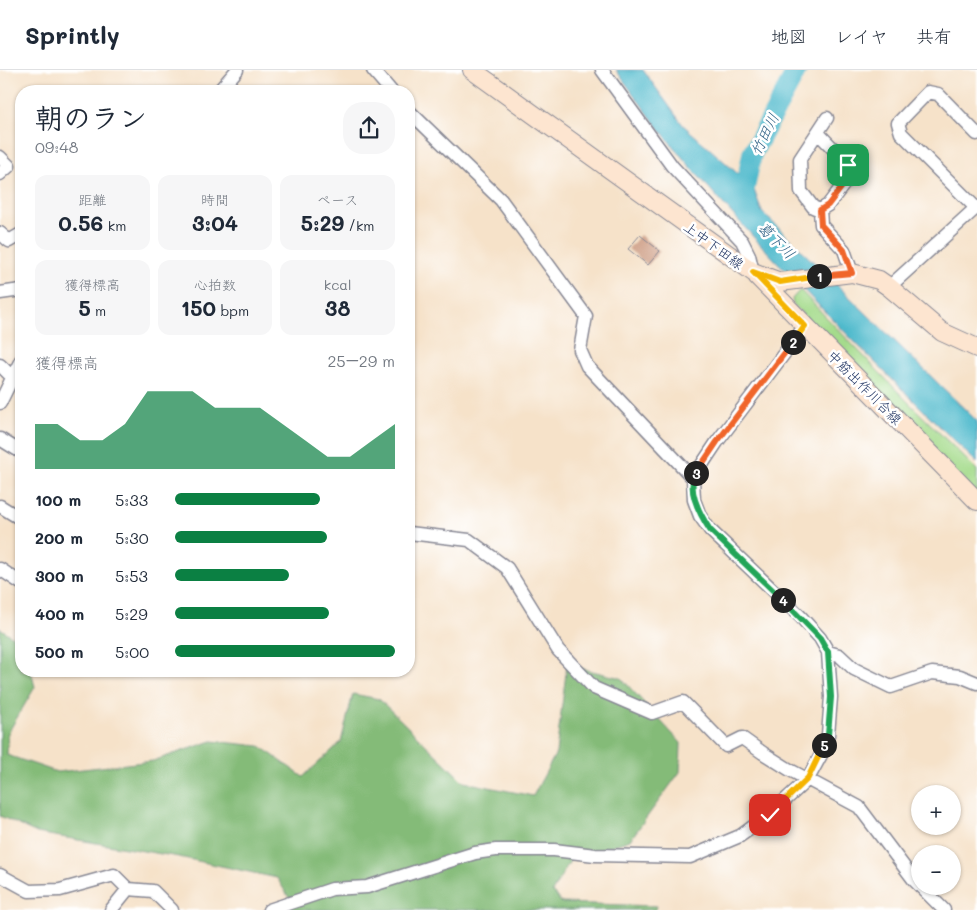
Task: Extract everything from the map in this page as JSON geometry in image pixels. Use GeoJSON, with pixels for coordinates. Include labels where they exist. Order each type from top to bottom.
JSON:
{"type":"FeatureCollection","features":[{"type":"Feature","properties":{"kind":"main road","name":"上中下田線"},"geometry":{"type":"LineString","coordinates":[[472,70],[753,272],[770,280],[786,282],[852,273],[879,280],[889,286],[942,332],[977,348]]}},
{"type":"Feature","properties":{"kind":"main road","name":"中筋出作川合線"},"geometry":{"type":"LineString","coordinates":[[753,272],[977,501]]}},
{"type":"Feature","properties":{"kind":"street"},"geometry":{"type":"LineString","coordinates":[[224,85],[237,70]]}},
{"type":"Feature","properties":{"kind":"street"},"geometry":{"type":"LineString","coordinates":[[373,70],[387,85]]}},
{"type":"Feature","properties":{"kind":"street"},"geometry":{"type":"LineString","coordinates":[[602,70],[672,166],[742,241],[749,255],[753,272]]}},
{"type":"Feature","properties":{"kind":"street"},"geometry":{"type":"LineString","coordinates":[[889,286],[976,208],[901,133],[898,123],[928,92],[938,94],[977,134]]}},
{"type":"Feature","properties":{"kind":"street"},"geometry":{"type":"LineString","coordinates":[[415,117],[501,200],[586,316],[580,350],[587,366],[693,478]]}},
{"type":"Feature","properties":{"kind":"street"},"geometry":{"type":"LineString","coordinates":[[820,210],[813,207],[801,191],[800,159],[827,118]]}},
{"type":"Feature","properties":{"kind":"street"},"geometry":{"type":"LineString","coordinates":[[818,133],[848,165],[850,176],[828,205],[820,210]]}},
{"type":"Feature","properties":{"kind":"street"},"geometry":{"type":"LineString","coordinates":[[0,157],[9,166],[0,174]]}},
{"type":"Feature","properties":{"kind":"street"},"geometry":{"type":"LineString","coordinates":[[820,210],[821,225],[844,250],[852,273]]}},
{"type":"Feature","properties":{"kind":"street"},"geometry":{"type":"LineString","coordinates":[[0,233],[9,241],[15,238]]}},
{"type":"Feature","properties":{"kind":"street"},"geometry":{"type":"LineString","coordinates":[[0,293],[15,291]]}},
{"type":"Feature","properties":{"kind":"street"},"geometry":{"type":"LineString","coordinates":[[269,910],[332,889],[367,887],[475,853],[496,850],[554,850],[595,855],[690,857],[740,836],[770,815],[808,778],[821,755],[828,735],[831,697],[828,652],[820,638],[800,616],[710,530],[700,516],[694,500],[693,478],[717,442],[805,326]]}},
{"type":"Feature","properties":{"kind":"street"},"geometry":{"type":"LineString","coordinates":[[0,365],[15,379]]}},
{"type":"Feature","properties":{"kind":"street"},"geometry":{"type":"LineString","coordinates":[[0,403],[15,384]]}},
{"type":"Feature","properties":{"kind":"street"},"geometry":{"type":"LineString","coordinates":[[0,439],[15,448]]}},
{"type":"Feature","properties":{"kind":"street"},"geometry":{"type":"LineString","coordinates":[[0,506],[15,516]]}},
{"type":"Feature","properties":{"kind":"street"},"geometry":{"type":"LineString","coordinates":[[415,534],[469,540],[506,568],[558,650],[594,688],[652,713],[683,702],[726,746],[742,738],[763,753],[858,807],[914,880],[944,910]]}},
{"type":"Feature","properties":{"kind":"street"},"geometry":{"type":"LineString","coordinates":[[0,570],[15,579]]}},
{"type":"Feature","properties":{"kind":"street"},"geometry":{"type":"LineString","coordinates":[[828,652],[839,655],[854,669],[891,687],[932,672],[960,676],[977,683]]}},
{"type":"Feature","properties":{"kind":"street"},"geometry":{"type":"LineString","coordinates":[[0,875],[29,891],[60,890],[114,875],[128,890],[153,891],[172,910]]}},
{"type":"Feature","properties":{"kind":"street"},"geometry":{"type":"LineString","coordinates":[[111,910],[128,890]]}},
{"type":"Feature","properties":{"kind":"green space"},"geometry":{"type":"Polygon","coordinates":[[[800,290],[905,399],[977,470],[977,496],[793,304],[792,299],[800,290]]]}},
{"type":"Feature","properties":{"kind":"green space"},"geometry":{"type":"Polygon","coordinates":[[[0,628],[15,639],[15,677],[32,677],[35,687],[8,733],[7,755],[57,772],[153,761],[212,741],[260,746],[303,777],[341,742],[353,694],[379,699],[464,782],[533,796],[556,753],[567,665],[621,678],[681,743],[680,772],[630,840],[571,859],[552,892],[562,903],[657,906],[656,910],[290,910],[291,901],[277,878],[179,857],[37,833],[0,816],[0,628]]]}},
{"type":"Feature","properties":{"kind":"water","name":"葛下川"},"geometry":{"type":"Polygon","coordinates":[[[616,70],[643,70],[683,125],[737,173],[753,173],[753,187],[762,212],[977,421],[977,463],[757,241],[678,152],[616,70]]]}},
{"type":"Feature","properties":{"kind":"building"},"geometry":{"type":"Polygon","coordinates":[[[640,235],[660,251],[648,265],[628,249],[640,235]]]}},
{"type":"Feature","properties":{"kind":"waterway","name":"竹田川"},"geometry":{"type":"LineString","coordinates":[[743,198],[752,154],[797,70]]}},
{"type":"Feature","properties":{"kind":"route"},"geometry":{"type":"LineString","coordinates":[[770,815],[808,778],[821,755],[828,735],[831,697],[828,652],[820,638],[800,616],[710,530],[700,516],[694,500],[693,478],[717,442],[805,326],[753,272],[770,280],[780,282],[852,273],[844,250],[821,225],[820,210],[828,205],[850,176],[848,165]]}}]}
